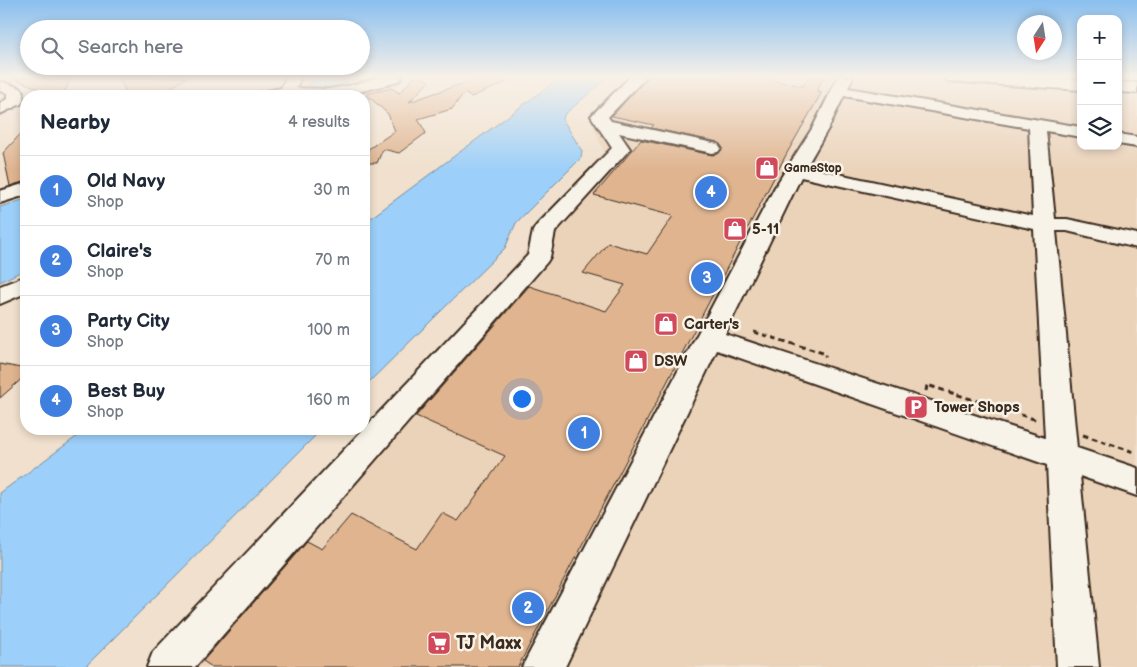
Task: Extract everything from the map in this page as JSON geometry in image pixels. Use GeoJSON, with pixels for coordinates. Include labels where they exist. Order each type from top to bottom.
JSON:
{"type":"FeatureCollection","features":[{"type":"Feature","properties":{"kind":"street"},"geometry":{"type":"LineString","coordinates":[[168,667],[539,257],[544,231],[621,149],[599,116],[607,108]]}},
{"type":"Feature","properties":{"kind":"street"},"geometry":{"type":"LineString","coordinates":[[543,667],[785,187],[829,108]]}},
{"type":"Feature","properties":{"kind":"street"},"geometry":{"type":"LineString","coordinates":[[957,108],[1077,131]]}},
{"type":"Feature","properties":{"kind":"street"},"geometry":{"type":"LineString","coordinates":[[605,125],[712,148]]}},
{"type":"Feature","properties":{"kind":"street"},"geometry":{"type":"LineString","coordinates":[[1037,125],[1078,667]]}},
{"type":"Feature","properties":{"kind":"street"},"geometry":{"type":"LineString","coordinates":[[1122,140],[1137,142]]}},
{"type":"Feature","properties":{"kind":"street"},"geometry":{"type":"LineString","coordinates":[[795,170],[1045,225],[1069,237],[1137,252]]}},
{"type":"Feature","properties":{"kind":"street"},"geometry":{"type":"LineString","coordinates":[[0,196],[20,191]]}},
{"type":"Feature","properties":{"kind":"street"},"geometry":{"type":"LineString","coordinates":[[0,296],[20,286]]}},
{"type":"Feature","properties":{"kind":"street"},"geometry":{"type":"LineString","coordinates":[[713,330],[1062,458],[1137,482]]}},
{"type":"Feature","properties":{"kind":"lane"},"geometry":{"type":"LineString","coordinates":[[1045,225],[1067,225],[1137,241]]}},
{"type":"Feature","properties":{"kind":"path"},"geometry":{"type":"LineString","coordinates":[[713,330],[826,354],[824,359]]}},
{"type":"Feature","properties":{"kind":"path"},"geometry":{"type":"LineString","coordinates":[[917,389],[926,392],[927,385],[1137,453]]}},
{"type":"Feature","properties":{"kind":"shaded area","name":"Tower Shops"},"geometry":{"type":"Polygon","coordinates":[[[598,108],[1077,108],[1077,150],[1122,150],[1122,108],[1137,108],[1137,667],[148,667],[360,435],[370,435],[370,424],[522,257],[535,228],[604,152],[589,116],[598,108]]]}},
{"type":"Feature","properties":{"kind":"water"},"geometry":{"type":"Polygon","coordinates":[[[519,108],[572,108],[564,115],[563,120],[582,151],[581,158],[516,223],[505,248],[370,381],[370,219],[519,108]]]}},
{"type":"Feature","properties":{"kind":"water"},"geometry":{"type":"Polygon","coordinates":[[[20,201],[20,272],[0,282],[0,207],[20,201]]]}},
{"type":"Feature","properties":{"kind":"water"},"geometry":{"type":"Polygon","coordinates":[[[79,435],[316,435],[85,667],[0,667],[0,493],[79,435]]]}},
{"type":"Feature","properties":{"kind":"building"},"geometry":{"type":"Polygon","coordinates":[[[382,108],[453,108],[418,119],[426,133],[399,153],[383,149],[377,163],[370,163],[370,148],[395,131],[388,114],[382,108]]]}},
{"type":"Feature","properties":{"kind":"building"},"geometry":{"type":"Polygon","coordinates":[[[619,108],[813,108],[787,153],[518,667],[212,667],[203,661],[307,541],[322,549],[351,515],[417,549],[442,513],[458,521],[505,456],[416,416],[529,286],[606,311],[625,285],[583,273],[608,243],[647,254],[673,216],[594,195],[641,140],[712,155],[718,154],[722,149],[718,142],[651,128],[654,125],[612,116],[619,108]]]}},
{"type":"Feature","properties":{"kind":"building"},"geometry":{"type":"Polygon","coordinates":[[[20,135],[20,183],[10,186],[3,153],[20,135]]]}},
{"type":"Feature","properties":{"kind":"building"},"geometry":{"type":"Polygon","coordinates":[[[0,364],[20,368],[20,380],[0,398],[0,364]]]}},
{"type":"Feature","properties":{"kind":"place","name":"GameStop"},"geometry":{"type":"Point","coordinates":[767,168]}},
{"type":"Feature","properties":{"kind":"place","name":"Best Buy"},"geometry":{"type":"Point","coordinates":[711,192]}},
{"type":"Feature","properties":{"kind":"place","name":"5-11"},"geometry":{"type":"Point","coordinates":[735,229]}},
{"type":"Feature","properties":{"kind":"place","name":"Party City"},"geometry":{"type":"Point","coordinates":[707,278]}},
{"type":"Feature","properties":{"kind":"place","name":"Carter's"},"geometry":{"type":"Point","coordinates":[666,324]}},
{"type":"Feature","properties":{"kind":"place","name":"DSW"},"geometry":{"type":"Point","coordinates":[636,361]}},
{"type":"Feature","properties":{"kind":"place","name":"Tower Shops"},"geometry":{"type":"Point","coordinates":[916,407]}},
{"type":"Feature","properties":{"kind":"place","name":"Old Navy"},"geometry":{"type":"Point","coordinates":[584,433]}},
{"type":"Feature","properties":{"kind":"place","name":"Claire's"},"geometry":{"type":"Point","coordinates":[528,608]}},
{"type":"Feature","properties":{"kind":"place","name":"TJ Maxx"},"geometry":{"type":"Point","coordinates":[439,643]}}]}
